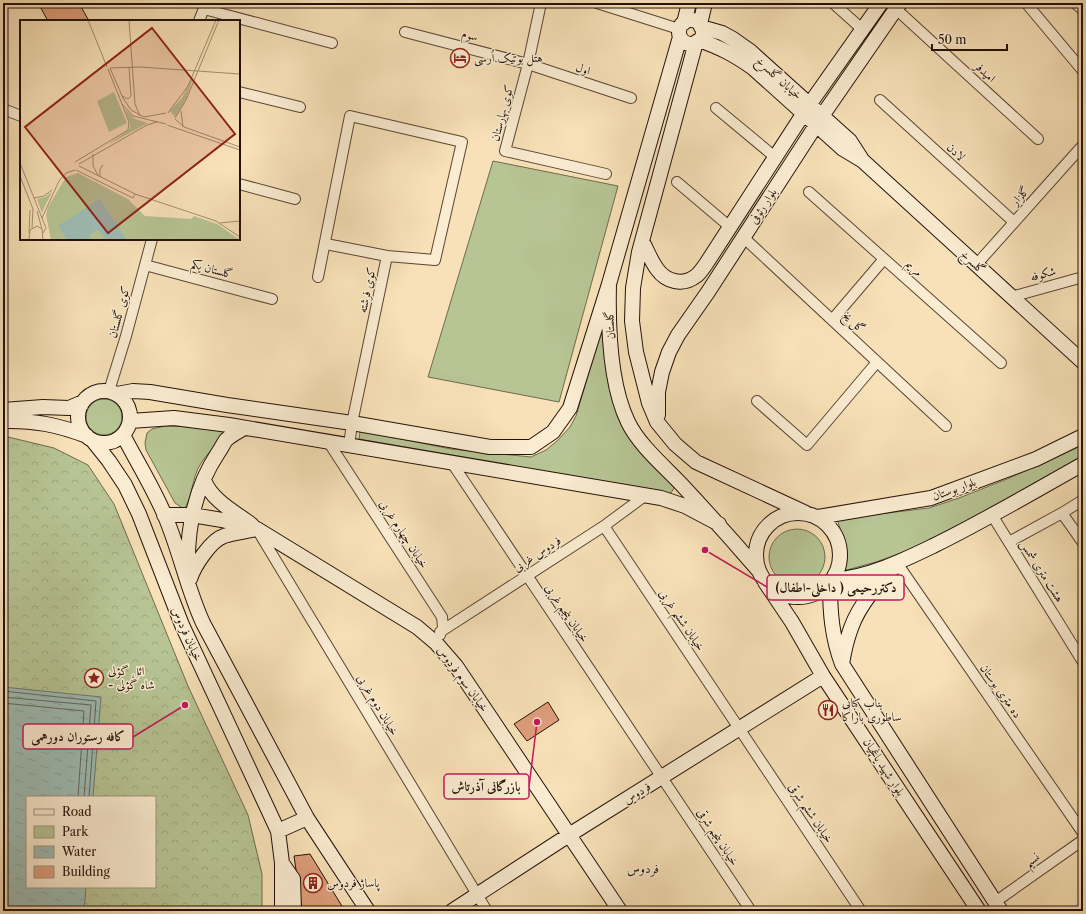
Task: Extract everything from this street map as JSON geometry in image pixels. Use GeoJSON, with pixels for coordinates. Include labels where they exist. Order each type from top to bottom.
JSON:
{"type":"FeatureCollection","features":[{"type":"Feature","properties":{"kind":"main road","name":"گلستان"},"geometry":{"type":"LineString","coordinates":[[689,3],[609,284],[608,314],[614,364],[618,394],[628,423],[642,443],[718,524],[762,576]]}},
{"type":"Feature","properties":{"kind":"main road","name":"گلستان"},"geometry":{"type":"LineString","coordinates":[[705,3],[699,34],[642,241],[633,288],[632,321],[636,352],[649,403],[658,422],[675,444],[696,462],[812,515]]}},
{"type":"Feature","properties":{"kind":"main road","name":"بلوار رئوفی"},"geometry":{"type":"LineString","coordinates":[[642,241],[657,269],[665,277],[675,282],[685,282],[696,276],[730,227],[806,110],[881,3]]}},
{"type":"Feature","properties":{"kind":"main road","name":"بلوار رئوفی"},"geometry":{"type":"LineString","coordinates":[[658,422],[658,392],[662,372],[669,352],[678,335],[819,121],[898,6]]}},
{"type":"Feature","properties":{"kind":"main road"},"geometry":{"type":"LineString","coordinates":[[691,20],[694,21],[699,34],[688,43],[685,42],[681,29],[691,20]]}},
{"type":"Feature","properties":{"kind":"main road","name":"خیابان گلسرخ"},"geometry":{"type":"LineString","coordinates":[[699,34],[722,33],[750,51],[806,110],[847,145]]}},
{"type":"Feature","properties":{"kind":"main road","name":"گلسرخ"},"geometry":{"type":"LineString","coordinates":[[847,145],[1083,362]]}},
{"type":"Feature","properties":{"kind":"main road"},"geometry":{"type":"LineString","coordinates":[[730,227],[744,237]]}},
{"type":"Feature","properties":{"kind":"main road"},"geometry":{"type":"LineString","coordinates":[[90,438],[79,424],[78,416],[79,408],[88,396],[94,392],[102,391],[113,393],[133,391],[150,392],[352,423],[490,447],[531,447],[553,432],[570,408],[609,284]]}},
{"type":"Feature","properties":{"kind":"main road"},"geometry":{"type":"LineString","coordinates":[[3,421],[24,420],[43,423],[68,429],[101,443],[109,443],[123,435],[128,429],[130,421],[128,406],[124,399],[113,393]]}},
{"type":"Feature","properties":{"kind":"main road"},"geometry":{"type":"LineString","coordinates":[[3,410],[43,407],[69,408],[83,402]]}},
{"type":"Feature","properties":{"kind":"main road"},"geometry":{"type":"LineString","coordinates":[[130,421],[174,418],[244,428],[646,495],[685,506],[718,524]]}},
{"type":"Feature","properties":{"kind":"main road"},"geometry":{"type":"LineString","coordinates":[[188,585],[188,546],[192,515],[199,490],[212,461],[227,440],[244,428]]}},
{"type":"Feature","properties":{"kind":"main road","name":"خیابان فردوس"},"geometry":{"type":"LineString","coordinates":[[123,435],[164,515],[179,553],[194,603],[203,622],[307,818],[368,911]]}},
{"type":"Feature","properties":{"kind":"main road","name":"بلوار بوستان"},"geometry":{"type":"LineString","coordinates":[[812,515],[931,498],[1036,459],[1083,436]]}},
{"type":"Feature","properties":{"kind":"main road","name":"خیابان فردوس"},"geometry":{"type":"LineString","coordinates":[[90,438],[109,461],[125,485],[139,514],[182,625],[278,831],[282,863],[282,911]]}},
{"type":"Feature","properties":{"kind":"main road"},"geometry":{"type":"LineString","coordinates":[[832,582],[850,579],[898,563],[968,529],[1083,464]]}},
{"type":"Feature","properties":{"kind":"main road"},"geometry":{"type":"LineString","coordinates":[[204,480],[207,489],[220,502],[257,529]]}},
{"type":"Feature","properties":{"kind":"main road"},"geometry":{"type":"LineString","coordinates":[[792,513],[812,515],[828,524],[835,534],[840,545],[841,557],[839,569],[832,582],[820,592],[809,597],[797,598],[785,596],[774,590],[762,576],[756,559],[757,546],[761,534],[769,524],[780,516],[792,513]]}},
{"type":"Feature","properties":{"kind":"main road","name":"خیابان سوم فردوس"},"geometry":{"type":"LineString","coordinates":[[164,515],[192,515],[222,520],[257,529],[416,627],[438,638],[620,911]]}},
{"type":"Feature","properties":{"kind":"main road"},"geometry":{"type":"LineString","coordinates":[[188,585],[191,574],[201,557],[223,536],[257,529]]}},
{"type":"Feature","properties":{"kind":"main road"},"geometry":{"type":"LineString","coordinates":[[842,664],[849,633],[861,609],[880,582],[898,563]]}},
{"type":"Feature","properties":{"kind":"main road","name":"بلوار شهید یاغچیان"},"geometry":{"type":"LineString","coordinates":[[762,576],[792,622],[823,676],[979,911]]}},
{"type":"Feature","properties":{"kind":"main road","name":"بلوار شهید یاغچیان"},"geometry":{"type":"LineString","coordinates":[[832,582],[830,616],[835,646],[842,664],[998,906]]}},
{"type":"Feature","properties":{"kind":"main road","name":"فردوس"},"geometry":{"type":"LineString","coordinates":[[452,911],[569,835],[823,676]]}},
{"type":"Feature","properties":{"kind":"main road"},"geometry":{"type":"LineString","coordinates":[[904,798],[921,788]]}},
{"type":"Feature","properties":{"kind":"main road"},"geometry":{"type":"LineString","coordinates":[[278,831],[307,818]]}},
{"type":"Feature","properties":{"kind":"main road"},"geometry":{"type":"LineString","coordinates":[[282,863],[293,878],[294,911]]}},
{"type":"Feature","properties":{"kind":"street","name":"کوی بهارستان"},"geometry":{"type":"LineString","coordinates":[[541,3],[528,64],[505,151],[606,174]]}},
{"type":"Feature","properties":{"kind":"street"},"geometry":{"type":"LineString","coordinates":[[597,3],[681,29]]}},
{"type":"Feature","properties":{"kind":"street"},"geometry":{"type":"LineString","coordinates":[[833,3],[862,29]]}},
{"type":"Feature","properties":{"kind":"street"},"geometry":{"type":"LineString","coordinates":[[1026,3],[1083,71]]}},
{"type":"Feature","properties":{"kind":"street"},"geometry":{"type":"LineString","coordinates":[[1075,3],[1083,10]]}},
{"type":"Feature","properties":{"kind":"street"},"geometry":{"type":"LineString","coordinates":[[199,20],[205,6],[332,43]]}},
{"type":"Feature","properties":{"kind":"street","name":"امیدفر"},"geometry":{"type":"LineString","coordinates":[[898,6],[1038,139]]}},
{"type":"Feature","properties":{"kind":"street","name":"سوم"},"geometry":{"type":"LineString","coordinates":[[405,32],[528,64]]}},
{"type":"Feature","properties":{"kind":"street","name":"اول"},"geometry":{"type":"LineString","coordinates":[[528,64],[631,98]]}},
{"type":"Feature","properties":{"kind":"street"},"geometry":{"type":"LineString","coordinates":[[240,92],[300,107]]}},
{"type":"Feature","properties":{"kind":"street","name":"لادن"},"geometry":{"type":"LineString","coordinates":[[880,100],[1014,222]]}},
{"type":"Feature","properties":{"kind":"street"},"geometry":{"type":"LineString","coordinates":[[716,108],[775,157]]}},
{"type":"Feature","properties":{"kind":"street"},"geometry":{"type":"LineString","coordinates":[[3,109],[20,116]]}},
{"type":"Feature","properties":{"kind":"street","name":"کوی فرشته"},"geometry":{"type":"LineString","coordinates":[[326,244],[350,116],[462,142],[435,260],[387,256],[352,423],[349,446]]}},
{"type":"Feature","properties":{"kind":"street","name":"گلزار"},"geometry":{"type":"LineString","coordinates":[[976,265],[1083,145]]}},
{"type":"Feature","properties":{"kind":"street"},"geometry":{"type":"LineString","coordinates":[[677,182],[730,227]]}},
{"type":"Feature","properties":{"kind":"street"},"geometry":{"type":"LineString","coordinates":[[240,184],[295,199]]}},
{"type":"Feature","properties":{"kind":"street","name":"مریم"},"geometry":{"type":"LineString","coordinates":[[809,192],[1001,363]]}},
{"type":"Feature","properties":{"kind":"street","name":"گل یخ"},"geometry":{"type":"LineString","coordinates":[[744,237],[946,426]]}},
{"type":"Feature","properties":{"kind":"street","name":"کوی گلستان"},"geometry":{"type":"LineString","coordinates":[[113,393],[152,240]]}},
{"type":"Feature","properties":{"kind":"street"},"geometry":{"type":"LineString","coordinates":[[318,277],[326,244],[387,256]]}},
{"type":"Feature","properties":{"kind":"street"},"geometry":{"type":"LineString","coordinates":[[832,320],[884,259]]}},
{"type":"Feature","properties":{"kind":"street","name":"گلستان یکم"},"geometry":{"type":"LineString","coordinates":[[145,265],[272,299]]}},
{"type":"Feature","properties":{"kind":"street","name":"شکوفه"},"geometry":{"type":"LineString","coordinates":[[1011,297],[1083,277]]}},
{"type":"Feature","properties":{"kind":"street"},"geometry":{"type":"LineString","coordinates":[[757,400],[807,445],[877,362]]}},
{"type":"Feature","properties":{"kind":"street","name":"خیابان چهارم غربی"},"geometry":{"type":"LineString","coordinates":[[329,443],[442,617],[443,627],[438,638]]}},
{"type":"Feature","properties":{"kind":"street","name":"خیابان پنجم غربی"},"geometry":{"type":"LineString","coordinates":[[452,463],[662,777]]}},
{"type":"Feature","properties":{"kind":"street","name":"فردوس غربی"},"geometry":{"type":"LineString","coordinates":[[438,638],[527,576],[604,526],[646,495]]}},
{"type":"Feature","properties":{"kind":"street"},"geometry":{"type":"LineString","coordinates":[[1009,542],[1083,500]]}},
{"type":"Feature","properties":{"kind":"street"},"geometry":{"type":"LineString","coordinates":[[1062,513],[1083,543]]}},
{"type":"Feature","properties":{"kind":"street","name":"هشت متری شمس"},"geometry":{"type":"LineString","coordinates":[[992,515],[1083,662]]}},
{"type":"Feature","properties":{"kind":"street","name":"خیابان ششم غربی"},"geometry":{"type":"LineString","coordinates":[[604,526],[739,729]]}},
{"type":"Feature","properties":{"kind":"street","name":"خیابان دوم غربی"},"geometry":{"type":"LineString","coordinates":[[257,529],[487,911]]}},
{"type":"Feature","properties":{"kind":"street","name":"ده متری بوستان"},"geometry":{"type":"LineString","coordinates":[[898,563],[1083,834]]}},
{"type":"Feature","properties":{"kind":"street","name":"خیابان ششم شرقی"},"geometry":{"type":"LineString","coordinates":[[739,729],[861,911]]}},
{"type":"Feature","properties":{"kind":"street","name":"خیابان پنجم شرقی"},"geometry":{"type":"LineString","coordinates":[[662,777],[751,911]]}},
{"type":"Feature","properties":{"kind":"street","name":"نسیم"},"geometry":{"type":"LineString","coordinates":[[998,906],[1083,834]]}},
{"type":"Feature","properties":{"kind":"green space"},"geometry":{"type":"Polygon","coordinates":[[[493,161],[618,186],[559,402],[428,377],[493,161]]]}},
{"type":"Feature","properties":{"kind":"green space"},"geometry":{"type":"Polygon","coordinates":[[[605,318],[612,386],[673,483],[674,488],[671,493],[666,494],[359,439],[360,432],[362,431],[451,449],[531,457],[546,450],[570,427],[576,416],[605,318]]]}},
{"type":"Feature","properties":{"kind":"green space"},"geometry":{"type":"Polygon","coordinates":[[[104,399],[114,402],[119,407],[122,417],[119,427],[114,432],[104,435],[94,432],[89,427],[86,417],[89,407],[94,402],[104,399]]]}},
{"type":"Feature","properties":{"kind":"green space"},"geometry":{"type":"Polygon","coordinates":[[[165,426],[197,427],[230,432],[210,452],[197,470],[189,500],[184,509],[175,503],[146,450],[145,443],[147,433],[152,429],[165,426]]]}},
{"type":"Feature","properties":{"kind":"green space","name":"ائل گؤلی - شاه گؤلی"},"geometry":{"type":"Polygon","coordinates":[[[8,437],[54,448],[88,465],[114,504],[188,686],[248,815],[262,874],[262,911],[3,911],[3,438],[8,437]]]}},
{"type":"Feature","properties":{"kind":"green space"},"geometry":{"type":"Polygon","coordinates":[[[1083,445],[1083,458],[936,540],[876,562],[843,571],[846,555],[843,537],[837,519],[929,508],[1007,479],[1083,445]]]}},
{"type":"Feature","properties":{"kind":"green space"},"geometry":{"type":"Polygon","coordinates":[[[797,529],[808,531],[817,537],[823,546],[825,557],[823,568],[817,577],[808,583],[797,585],[786,583],[777,577],[771,568],[769,557],[771,546],[777,537],[786,531],[797,529]]]}},
{"type":"Feature","properties":{"kind":"water"},"geometry":{"type":"Polygon","coordinates":[[[3,687],[101,697],[93,796],[26,796],[26,888],[86,888],[84,911],[3,911],[3,687]]]}},
{"type":"Feature","properties":{"kind":"building"},"geometry":{"type":"Polygon","coordinates":[[[38,3],[79,3],[88,20],[47,20],[38,3]]]}},
{"type":"Feature","properties":{"kind":"building"},"geometry":{"type":"Polygon","coordinates":[[[548,702],[559,720],[527,741],[514,724],[548,702]]]}},
{"type":"Feature","properties":{"kind":"building","name":"پاساژ فردوس"},"geometry":{"type":"Polygon","coordinates":[[[310,854],[345,911],[302,911],[294,856],[310,854]]]}},
{"type":"Feature","properties":{"kind":"place","name":"هتل بوتیک اُرسی"},"geometry":{"type":"Point","coordinates":[460,58]}},
{"type":"Feature","properties":{"kind":"place","name":"دکتررحیمی ( داخلی-اطفال)"},"geometry":{"type":"Point","coordinates":[705,550]}},
{"type":"Feature","properties":{"kind":"place","name":"ائل گؤلی - شاه گؤلی"},"geometry":{"type":"Point","coordinates":[94,678]}},
{"type":"Feature","properties":{"kind":"place","name":"کافه رستوران دورهمی"},"geometry":{"type":"Point","coordinates":[185,705]}},
{"type":"Feature","properties":{"kind":"place","name":"بناب کبابی ساطوری باراکا"},"geometry":{"type":"Point","coordinates":[828,710]}},
{"type":"Feature","properties":{"kind":"place","name":"بازرگانی آذرتاش"},"geometry":{"type":"Point","coordinates":[537,722]}},
{"type":"Feature","properties":{"kind":"place","name":"پاساژ فردوس"},"geometry":{"type":"Point","coordinates":[313,883]}},
{"type":"Feature","properties":{"kind":"district","name":"فردوس"},"geometry":{"type":"Point","coordinates":[643,868]}}]}
